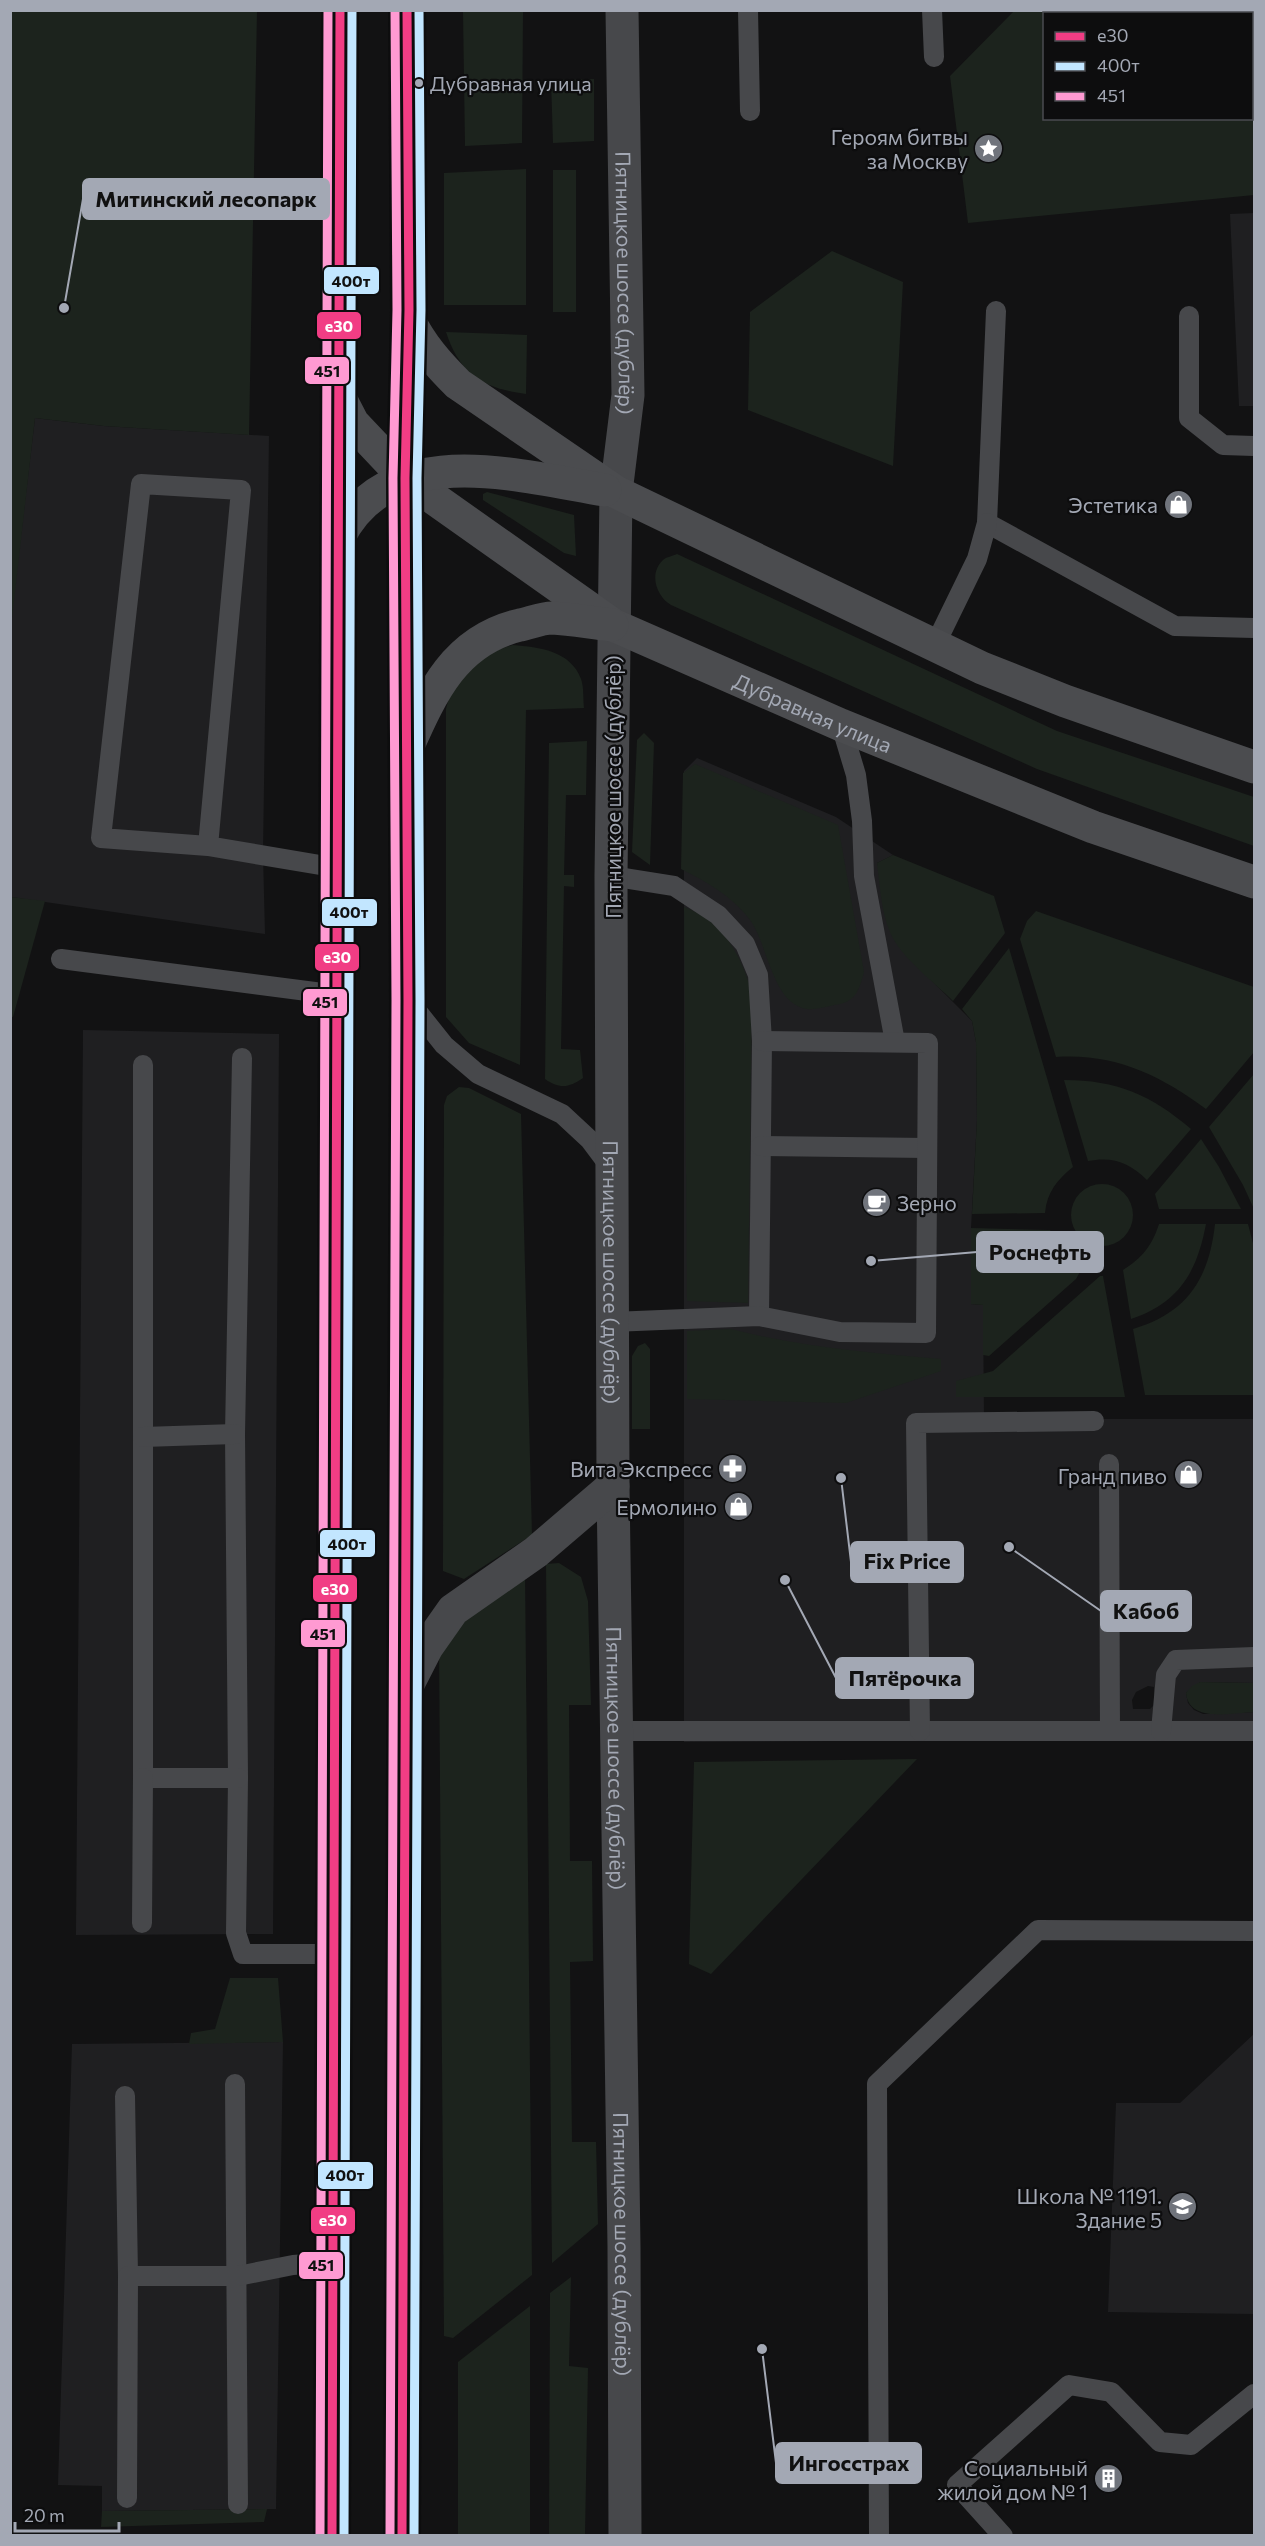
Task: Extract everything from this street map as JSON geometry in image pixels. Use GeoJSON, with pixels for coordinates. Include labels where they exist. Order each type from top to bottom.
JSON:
{"type":"FeatureCollection","features":[{"type":"Feature","properties":{"kind":"main road"},"geometry":{"type":"LineString","coordinates":[[332,2535],[340,10]]}},
{"type":"Feature","properties":{"kind":"main road"},"geometry":{"type":"LineString","coordinates":[[402,2535],[408,1000],[405,478],[408,320],[407,10]]}},
{"type":"Feature","properties":{"kind":"main road"},"geometry":{"type":"LineString","coordinates":[[408,320],[417,338],[458,384],[616,492],[982,668],[1065,701],[1254,767]]}},
{"type":"Feature","properties":{"kind":"main road","name":"Дубравная улица"},"geometry":{"type":"LineString","coordinates":[[339,396],[353,423],[405,478],[614,625],[841,725],[1093,827],[1254,882]]}},
{"type":"Feature","properties":{"kind":"main road"},"geometry":{"type":"LineString","coordinates":[[339,537],[356,510],[377,493],[405,478],[441,472],[481,470],[616,492]]}},
{"type":"Feature","properties":{"kind":"main road"},"geometry":{"type":"LineString","coordinates":[[407,748],[424,708],[442,678],[470,647],[502,629],[550,618],[614,625]]}},
{"type":"Feature","properties":{"kind":"street","name":"Пятницкое шоссе (дублёр)"},"geometry":{"type":"LineString","coordinates":[[622,10],[628,395],[616,492],[611,876],[611,1168],[624,2257],[624,2535]]}},
{"type":"Feature","properties":{"kind":"street"},"geometry":{"type":"LineString","coordinates":[[404,1692],[427,1647],[453,1610],[536,1552],[614,1486]]}},
{"type":"Feature","properties":{"kind":"lane"},"geometry":{"type":"LineString","coordinates":[[747,10],[750,111]]}},
{"type":"Feature","properties":{"kind":"lane"},"geometry":{"type":"LineString","coordinates":[[932,10],[934,57]]}},
{"type":"Feature","properties":{"kind":"lane"},"geometry":{"type":"LineString","coordinates":[[935,645],[977,559],[987,524],[996,311]]}},
{"type":"Feature","properties":{"kind":"lane"},"geometry":{"type":"LineString","coordinates":[[1189,316],[1189,418],[1223,445],[1254,446]]}},
{"type":"Feature","properties":{"kind":"lane"},"geometry":{"type":"LineString","coordinates":[[208,846],[241,490],[141,484],[101,838],[208,846],[338,868]]}},
{"type":"Feature","properties":{"kind":"lane"},"geometry":{"type":"LineString","coordinates":[[987,524],[1175,626],[1254,628]]}},
{"type":"Feature","properties":{"kind":"lane"},"geometry":{"type":"LineString","coordinates":[[841,725],[856,775],[862,821],[864,876],[895,1042]]}},
{"type":"Feature","properties":{"kind":"lane"},"geometry":{"type":"LineString","coordinates":[[611,876],[674,886],[718,915],[745,944],[758,975],[762,1041],[759,1316]]}},
{"type":"Feature","properties":{"kind":"lane"},"geometry":{"type":"LineString","coordinates":[[61,959],[338,995]]}},
{"type":"Feature","properties":{"kind":"lane"},"geometry":{"type":"LineString","coordinates":[[408,1000],[444,1045],[478,1074],[562,1114],[590,1140],[611,1168]]}},
{"type":"Feature","properties":{"kind":"lane"},"geometry":{"type":"LineString","coordinates":[[612,1322],[759,1316],[840,1332],[926,1333],[928,1043],[762,1041]]}},
{"type":"Feature","properties":{"kind":"lane"},"geometry":{"type":"LineString","coordinates":[[242,1058],[235,1434],[238,1778],[236,1933],[243,1954],[334,1954]]}},
{"type":"Feature","properties":{"kind":"lane"},"geometry":{"type":"LineString","coordinates":[[142,1923],[143,1065]]}},
{"type":"Feature","properties":{"kind":"lane"},"geometry":{"type":"LineString","coordinates":[[761,1146],[927,1148]]}},
{"type":"Feature","properties":{"kind":"lane"},"geometry":{"type":"LineString","coordinates":[[920,1731],[916,1423],[1094,1421]]}},
{"type":"Feature","properties":{"kind":"lane"},"geometry":{"type":"LineString","coordinates":[[143,1437],[235,1434]]}},
{"type":"Feature","properties":{"kind":"lane"},"geometry":{"type":"LineString","coordinates":[[1109,1464],[1110,1731]]}},
{"type":"Feature","properties":{"kind":"lane"},"geometry":{"type":"LineString","coordinates":[[1161,1731],[1166,1675],[1176,1660],[1254,1657]]}},
{"type":"Feature","properties":{"kind":"lane"},"geometry":{"type":"LineString","coordinates":[[616,1731],[1254,1731]]}},
{"type":"Feature","properties":{"kind":"lane"},"geometry":{"type":"LineString","coordinates":[[143,1778],[238,1778]]}},
{"type":"Feature","properties":{"kind":"lane"},"geometry":{"type":"LineString","coordinates":[[879,2535],[877,2084],[1038,1930],[1254,1931]]}},
{"type":"Feature","properties":{"kind":"lane"},"geometry":{"type":"LineString","coordinates":[[235,2084],[238,2504]]}},
{"type":"Feature","properties":{"kind":"lane"},"geometry":{"type":"LineString","coordinates":[[124,2096],[128,2276],[127,2498]]}},
{"type":"Feature","properties":{"kind":"lane"},"geometry":{"type":"LineString","coordinates":[[128,2276],[238,2276],[293,2265],[332,2262]]}},
{"type":"Feature","properties":{"kind":"lane"},"geometry":{"type":"LineString","coordinates":[[1003,2535],[957,2485],[1069,2385],[1111,2392],[1160,2442],[1191,2445],[1254,2394]]}},
{"type":"Feature","properties":{"kind":"shaded area"},"geometry":{"type":"Polygon","coordinates":[[[11,10],[257,11],[249,435],[104,426],[35,418],[11,627],[11,10]]]}},
{"type":"Feature","properties":{"kind":"shaded area"},"geometry":{"type":"Polygon","coordinates":[[[1015,10],[1254,11],[1254,195],[968,223],[950,76],[1015,10]]]}},
{"type":"Feature","properties":{"kind":"shaded area"},"geometry":{"type":"Polygon","coordinates":[[[463,11],[523,11],[522,143],[465,146],[463,11]]]}},
{"type":"Feature","properties":{"kind":"shaded area"},"geometry":{"type":"Polygon","coordinates":[[[594,79],[594,141],[553,143],[551,80],[594,79]]]}},
{"type":"Feature","properties":{"kind":"shaded area"},"geometry":{"type":"Polygon","coordinates":[[[526,169],[526,305],[444,305],[444,173],[526,169]]]}},
{"type":"Feature","properties":{"kind":"shaded area"},"geometry":{"type":"Polygon","coordinates":[[[553,170],[576,170],[576,312],[553,312],[553,170]]]}},
{"type":"Feature","properties":{"kind":"shaded area"},"geometry":{"type":"Polygon","coordinates":[[[1254,213],[1254,406],[1239,406],[1230,214],[1254,213]]]}},
{"type":"Feature","properties":{"kind":"shaded area"},"geometry":{"type":"Polygon","coordinates":[[[832,251],[903,282],[893,466],[748,410],[750,312],[832,251]]]}},
{"type":"Feature","properties":{"kind":"shaded area"},"geometry":{"type":"Polygon","coordinates":[[[446,332],[527,335],[526,394],[497,388],[475,377],[458,359],[446,332]]]}},
{"type":"Feature","properties":{"kind":"shaded area"},"geometry":{"type":"Polygon","coordinates":[[[35,418],[104,426],[269,436],[263,854],[265,934],[11,897],[10,627],[35,418]]]}},
{"type":"Feature","properties":{"kind":"shaded area"},"geometry":{"type":"Polygon","coordinates":[[[487,492],[574,515],[576,556],[564,553],[483,500],[483,494],[487,492]]]}},
{"type":"Feature","properties":{"kind":"shaded area"},"geometry":{"type":"Polygon","coordinates":[[[677,554],[1057,731],[1254,797],[1254,846],[1037,769],[671,605],[658,591],[655,578],[658,566],[663,560],[677,554]]]}},
{"type":"Feature","properties":{"kind":"shaded area"},"geometry":{"type":"Polygon","coordinates":[[[513,645],[543,649],[562,656],[570,662],[581,679],[584,708],[526,710],[520,1065],[469,1043],[446,1017],[446,709],[455,685],[469,667],[488,654],[513,645]]]}},
{"type":"Feature","properties":{"kind":"shaded area"},"geometry":{"type":"Polygon","coordinates":[[[644,733],[654,743],[650,865],[632,852],[637,740],[644,733]]]}},
{"type":"Feature","properties":{"kind":"shaded area"},"geometry":{"type":"Polygon","coordinates":[[[587,741],[586,795],[566,795],[564,875],[574,875],[574,887],[564,886],[561,1049],[580,1050],[583,1078],[573,1084],[559,1086],[545,1079],[549,743],[587,741]]]}},
{"type":"Feature","properties":{"kind":"shaded area"},"geometry":{"type":"Polygon","coordinates":[[[697,758],[836,817],[893,855],[877,863],[906,955],[972,1021],[976,1042],[977,1120],[971,1228],[971,1304],[983,1305],[984,1419],[1254,1419],[1254,1683],[1200,1682],[1186,1693],[1188,1703],[1194,1710],[1203,1714],[1254,1712],[1254,1738],[684,1742],[684,771],[697,758]],[[1148,1686],[1136,1692],[1132,1700],[1133,1709],[1150,1709],[1154,1705],[1154,1687],[1148,1686]]]}},
{"type":"Feature","properties":{"kind":"shaded area"},"geometry":{"type":"Polygon","coordinates":[[[695,764],[838,825],[864,972],[858,990],[847,1002],[813,1009],[795,1005],[778,985],[756,931],[743,911],[718,890],[681,869],[683,773],[695,764]]]}},
{"type":"Feature","properties":{"kind":"shaded area"},"geometry":{"type":"Polygon","coordinates":[[[893,855],[994,896],[1005,933],[953,1001],[909,960],[890,932],[883,907],[877,863],[893,855]]]}},
{"type":"Feature","properties":{"kind":"shaded area"},"geometry":{"type":"Polygon","coordinates":[[[11,897],[45,901],[13,1017],[10,1016],[11,897]]]}},
{"type":"Feature","properties":{"kind":"shaded area"},"geometry":{"type":"Polygon","coordinates":[[[684,907],[698,913],[720,930],[743,967],[752,994],[748,1303],[687,1301],[684,907]]]}},
{"type":"Feature","properties":{"kind":"shaded area"},"geometry":{"type":"Polygon","coordinates":[[[1036,911],[1254,987],[1254,1052],[1206,1109],[1171,1086],[1136,1069],[1097,1059],[1056,1057],[1020,939],[1027,921],[1036,911]]]}},
{"type":"Feature","properties":{"kind":"shaded area"},"geometry":{"type":"Polygon","coordinates":[[[1009,948],[1073,1167],[1054,1187],[1045,1213],[972,1214],[977,1120],[976,1042],[972,1021],[962,1009],[1009,948]]]}},
{"type":"Feature","properties":{"kind":"shaded area"},"geometry":{"type":"Polygon","coordinates":[[[83,1030],[279,1034],[273,1934],[76,1935],[83,1030]]]}},
{"type":"Feature","properties":{"kind":"shaded area"},"geometry":{"type":"Polygon","coordinates":[[[1254,1074],[1254,1209],[1243,1185],[1209,1127],[1254,1074]]]}},
{"type":"Feature","properties":{"kind":"shaded area"},"geometry":{"type":"Polygon","coordinates":[[[1064,1080],[1101,1083],[1132,1092],[1162,1107],[1191,1129],[1147,1180],[1134,1169],[1120,1162],[1105,1159],[1088,1161],[1064,1080]]]}},
{"type":"Feature","properties":{"kind":"shaded area"},"geometry":{"type":"Polygon","coordinates":[[[459,1087],[469,1088],[521,1114],[532,1535],[464,1579],[443,1571],[444,1105],[447,1096],[459,1087]]]}},
{"type":"Feature","properties":{"kind":"shaded area"},"geometry":{"type":"Polygon","coordinates":[[[1201,1139],[1241,1209],[1159,1209],[1155,1194],[1201,1139]]]}},
{"type":"Feature","properties":{"kind":"shaded area"},"geometry":{"type":"Polygon","coordinates":[[[1102,1184],[1119,1189],[1124,1193],[1128,1198],[1133,1215],[1128,1232],[1124,1237],[1119,1241],[1102,1246],[1085,1241],[1080,1237],[1076,1232],[1071,1215],[1076,1198],[1080,1193],[1085,1189],[1102,1184]]]}},
{"type":"Feature","properties":{"kind":"shaded area"},"geometry":{"type":"Polygon","coordinates":[[[1159,1224],[1206,1224],[1197,1257],[1183,1284],[1162,1304],[1131,1319],[1123,1270],[1146,1251],[1159,1224]]]}},
{"type":"Feature","properties":{"kind":"shaded area"},"geometry":{"type":"Polygon","coordinates":[[[1215,1224],[1248,1224],[1254,1247],[1254,1395],[1145,1395],[1133,1329],[1168,1314],[1192,1291],[1207,1261],[1215,1224]]]}},
{"type":"Feature","properties":{"kind":"shaded area"},"geometry":{"type":"Polygon","coordinates":[[[971,1228],[1050,1230],[1061,1252],[1081,1270],[1076,1279],[989,1356],[983,1355],[983,1305],[971,1304],[971,1228]]]}},
{"type":"Feature","properties":{"kind":"shaded area"},"geometry":{"type":"Polygon","coordinates":[[[1100,1276],[1103,1276],[1125,1397],[956,1397],[956,1381],[993,1371],[1100,1276]]]}},
{"type":"Feature","properties":{"kind":"shaded area"},"geometry":{"type":"Polygon","coordinates":[[[731,1329],[809,1345],[941,1359],[941,1371],[846,1403],[687,1399],[687,1331],[731,1329]]]}},
{"type":"Feature","properties":{"kind":"shaded area"},"geometry":{"type":"Polygon","coordinates":[[[645,1343],[650,1349],[650,1429],[632,1429],[632,1356],[638,1346],[645,1343]]]}},
{"type":"Feature","properties":{"kind":"shaded area"},"geometry":{"type":"Polygon","coordinates":[[[559,1563],[581,1577],[588,1601],[591,1705],[569,1705],[570,1861],[592,1861],[593,1961],[570,1962],[572,2142],[596,2142],[598,2224],[552,2263],[546,1564],[559,1563]]]}},
{"type":"Feature","properties":{"kind":"shaded area"},"geometry":{"type":"Polygon","coordinates":[[[525,1572],[532,2275],[453,2338],[444,2336],[439,1643],[525,1572]]]}},
{"type":"Feature","properties":{"kind":"shaded area"},"geometry":{"type":"Polygon","coordinates":[[[1200,1682],[1254,1683],[1254,1712],[1212,1714],[1195,1709],[1186,1693],[1200,1682]]]}},
{"type":"Feature","properties":{"kind":"shaded area"},"geometry":{"type":"Polygon","coordinates":[[[917,1759],[711,1974],[689,1964],[694,1762],[917,1759]]]}},
{"type":"Feature","properties":{"kind":"shaded area"},"geometry":{"type":"Polygon","coordinates":[[[230,1978],[278,1978],[283,2042],[189,2044],[191,2033],[215,2029],[230,1978]]]}},
{"type":"Feature","properties":{"kind":"shaded area","name":"Школа № 1191. Здание 5"},"geometry":{"type":"Polygon","coordinates":[[[1254,2034],[1254,2314],[1108,2312],[1116,2103],[1180,2103],[1254,2034]]]}},
{"type":"Feature","properties":{"kind":"shaded area"},"geometry":{"type":"Polygon","coordinates":[[[283,2042],[276,2509],[102,2511],[102,2486],[58,2485],[72,2044],[283,2042]]]}},
{"type":"Feature","properties":{"kind":"shaded area"},"geometry":{"type":"Polygon","coordinates":[[[571,2277],[569,2366],[588,2368],[585,2535],[549,2535],[550,2293],[571,2277]]]}},
{"type":"Feature","properties":{"kind":"shaded area"},"geometry":{"type":"Polygon","coordinates":[[[530,2306],[530,2535],[458,2535],[458,2362],[530,2306]]]}},
{"type":"Feature","properties":{"kind":"shaded area"},"geometry":{"type":"Polygon","coordinates":[[[267,2509],[264,2522],[101,2527],[102,2511],[267,2509]]]}},
{"type":"Feature","properties":{"kind":"transit line","name":"451"},"geometry":{"type":"LineString","coordinates":[[320,2536],[328,10]]}},
{"type":"Feature","properties":{"kind":"transit line","name":"е30"},"geometry":{"type":"LineString","coordinates":[[332,2536],[340,10]]}},
{"type":"Feature","properties":{"kind":"transit line","name":"400т"},"geometry":{"type":"LineString","coordinates":[[344,2536],[352,10]]}},
{"type":"Feature","properties":{"kind":"transit line","name":"451"},"geometry":{"type":"LineString","coordinates":[[390,2536],[396,1000],[393,478],[397,310],[395,10]]}},
{"type":"Feature","properties":{"kind":"transit line","name":"е30"},"geometry":{"type":"LineString","coordinates":[[402,2536],[408,1000],[405,478],[409,310],[407,10]]}},
{"type":"Feature","properties":{"kind":"transit line","name":"400т"},"geometry":{"type":"LineString","coordinates":[[414,2536],[420,1000],[417,478],[421,310],[419,10]]}},
{"type":"Feature","properties":{"kind":"place","name":"Дубравная улица"},"geometry":{"type":"Point","coordinates":[419,83]}},
{"type":"Feature","properties":{"kind":"place","name":"Героям битвы за Москву"},"geometry":{"type":"Point","coordinates":[989,148]}},
{"type":"Feature","properties":{"kind":"place","name":"Митинский лесопарк"},"geometry":{"type":"Point","coordinates":[64,308]}},
{"type":"Feature","properties":{"kind":"place","name":"Эстетика"},"geometry":{"type":"Point","coordinates":[1179,504]}},
{"type":"Feature","properties":{"kind":"place","name":"Зерно"},"geometry":{"type":"Point","coordinates":[876,1202]}},
{"type":"Feature","properties":{"kind":"place","name":"Роснефть"},"geometry":{"type":"Point","coordinates":[871,1261]}},
{"type":"Feature","properties":{"kind":"place","name":"Вита Экспресс"},"geometry":{"type":"Point","coordinates":[733,1468]}},
{"type":"Feature","properties":{"kind":"place","name":"Гранд пиво"},"geometry":{"type":"Point","coordinates":[1188,1475]}},
{"type":"Feature","properties":{"kind":"place","name":"Fix Price"},"geometry":{"type":"Point","coordinates":[841,1478]}},
{"type":"Feature","properties":{"kind":"place","name":"Ермолино"},"geometry":{"type":"Point","coordinates":[738,1506]}},
{"type":"Feature","properties":{"kind":"place","name":"Кабоб"},"geometry":{"type":"Point","coordinates":[1009,1547]}},
{"type":"Feature","properties":{"kind":"place","name":"Пятёрочка"},"geometry":{"type":"Point","coordinates":[785,1580]}},
{"type":"Feature","properties":{"kind":"place","name":"Школа № 1191. Здание 5"},"geometry":{"type":"Point","coordinates":[1183,2207]}},
{"type":"Feature","properties":{"kind":"place","name":"Ингосстрах"},"geometry":{"type":"Point","coordinates":[762,2349]}},
{"type":"Feature","properties":{"kind":"place","name":"Социальный жилой дом № 1"},"geometry":{"type":"Point","coordinates":[1109,2479]}}]}
